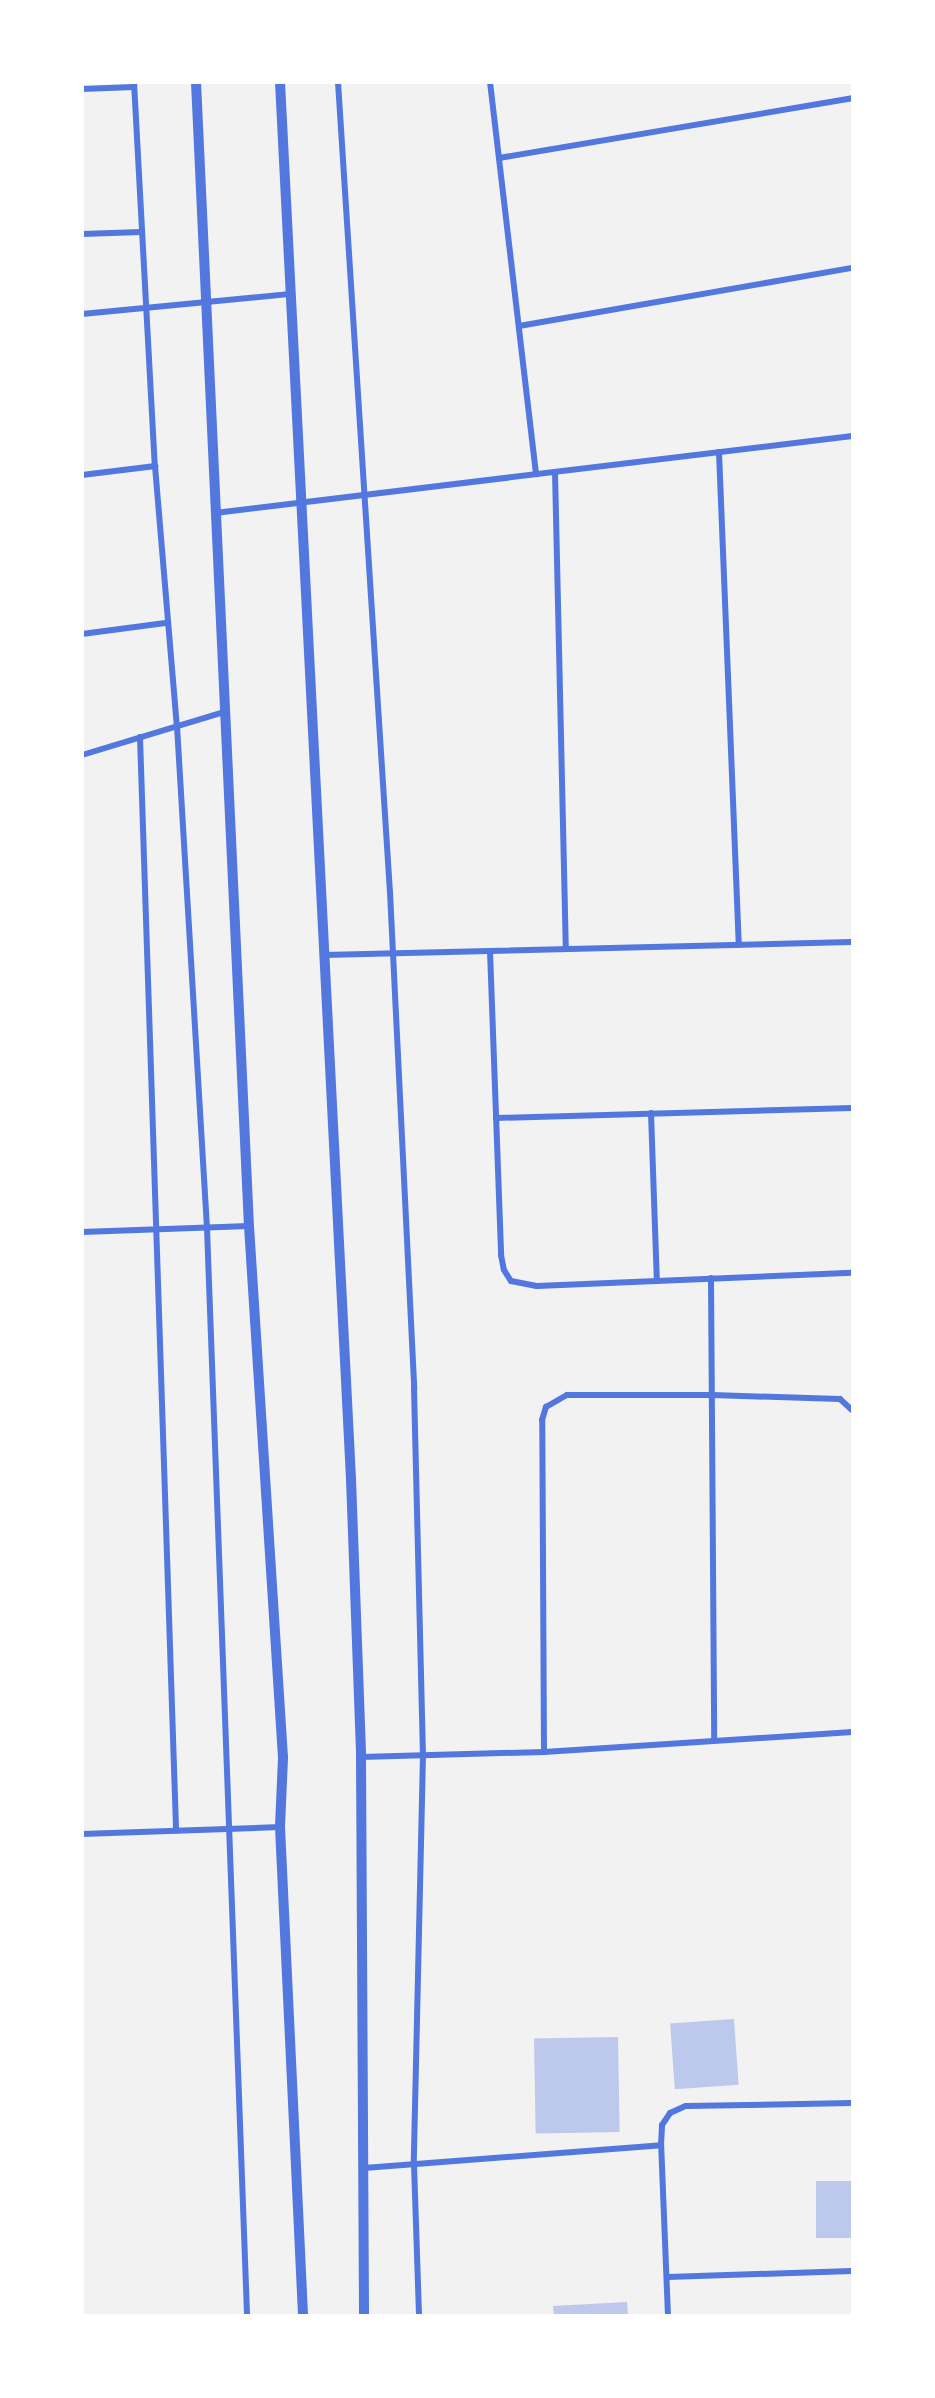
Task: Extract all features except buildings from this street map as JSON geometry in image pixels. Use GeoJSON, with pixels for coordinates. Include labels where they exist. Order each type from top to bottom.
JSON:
{"type":"FeatureCollection","features":[{"type":"Feature","properties":{"kind":"street"},"geometry":{"type":"LineString","coordinates":[[196,82],[204,305],[249,1226],[283,1758],[280,1827],[303,2316]]}},
{"type":"Feature","properties":{"kind":"street"},"geometry":{"type":"LineString","coordinates":[[280,82],[362,1757],[364,2316]]}},
{"type":"Feature","properties":{"kind":"street"},"geometry":{"type":"LineString","coordinates":[[338,82],[393,954],[414,1388],[423,1755],[414,2164],[419,2316]]}},
{"type":"Feature","properties":{"kind":"street"},"geometry":{"type":"LineString","coordinates":[[490,82],[536,474]]}},
{"type":"Feature","properties":{"kind":"street"},"geometry":{"type":"LineString","coordinates":[[82,89],[134,85],[145,309],[165,623],[177,726],[207,1228],[248,2316]]}},
{"type":"Feature","properties":{"kind":"street"},"geometry":{"type":"LineString","coordinates":[[499,158],[852,98]]}},
{"type":"Feature","properties":{"kind":"street"},"geometry":{"type":"LineString","coordinates":[[82,234],[141,232]]}},
{"type":"Feature","properties":{"kind":"street"},"geometry":{"type":"LineString","coordinates":[[519,326],[852,268]]}},
{"type":"Feature","properties":{"kind":"street"},"geometry":{"type":"LineString","coordinates":[[82,314],[204,305],[291,294]]}},
{"type":"Feature","properties":{"kind":"street"},"geometry":{"type":"LineString","coordinates":[[214,513],[852,436]]}},
{"type":"Feature","properties":{"kind":"street"},"geometry":{"type":"LineString","coordinates":[[719,452],[739,945]]}},
{"type":"Feature","properties":{"kind":"street"},"geometry":{"type":"LineString","coordinates":[[82,475],[155,466]]}},
{"type":"Feature","properties":{"kind":"street"},"geometry":{"type":"LineString","coordinates":[[555,472],[566,949]]}},
{"type":"Feature","properties":{"kind":"street"},"geometry":{"type":"LineString","coordinates":[[82,634],[165,623]]}},
{"type":"Feature","properties":{"kind":"street"},"geometry":{"type":"LineString","coordinates":[[82,755],[224,712]]}},
{"type":"Feature","properties":{"kind":"street"},"geometry":{"type":"LineString","coordinates":[[140,737],[176,1830]]}},
{"type":"Feature","properties":{"kind":"street"},"geometry":{"type":"LineString","coordinates":[[324,955],[852,942]]}},
{"type":"Feature","properties":{"kind":"street"},"geometry":{"type":"LineString","coordinates":[[490,951],[501,1255],[504,1270],[511,1281],[537,1286],[852,1273]]}},
{"type":"Feature","properties":{"kind":"street"},"geometry":{"type":"LineString","coordinates":[[496,1118],[852,1108]]}},
{"type":"Feature","properties":{"kind":"street"},"geometry":{"type":"LineString","coordinates":[[651,1113],[657,1281]]}},
{"type":"Feature","properties":{"kind":"street"},"geometry":{"type":"LineString","coordinates":[[82,1232],[249,1226]]}},
{"type":"Feature","properties":{"kind":"street"},"geometry":{"type":"LineString","coordinates":[[711,1278],[714,1740]]}},
{"type":"Feature","properties":{"kind":"street"},"geometry":{"type":"LineString","coordinates":[[543,1752],[542,1420],[546,1407],[567,1395],[712,1395],[840,1399],[852,1410]]}},
{"type":"Feature","properties":{"kind":"street"},"geometry":{"type":"LineString","coordinates":[[362,1757],[543,1752],[852,1732]]}},
{"type":"Feature","properties":{"kind":"street"},"geometry":{"type":"LineString","coordinates":[[82,1834],[280,1827]]}},
{"type":"Feature","properties":{"kind":"street"},"geometry":{"type":"LineString","coordinates":[[668,2316],[661,2145],[662,2125],[670,2113],[686,2106],[852,2103]]}},
{"type":"Feature","properties":{"kind":"street"},"geometry":{"type":"LineString","coordinates":[[364,2168],[661,2145]]}},
{"type":"Feature","properties":{"kind":"street"},"geometry":{"type":"LineString","coordinates":[[668,2277],[852,2271]]}}]}
